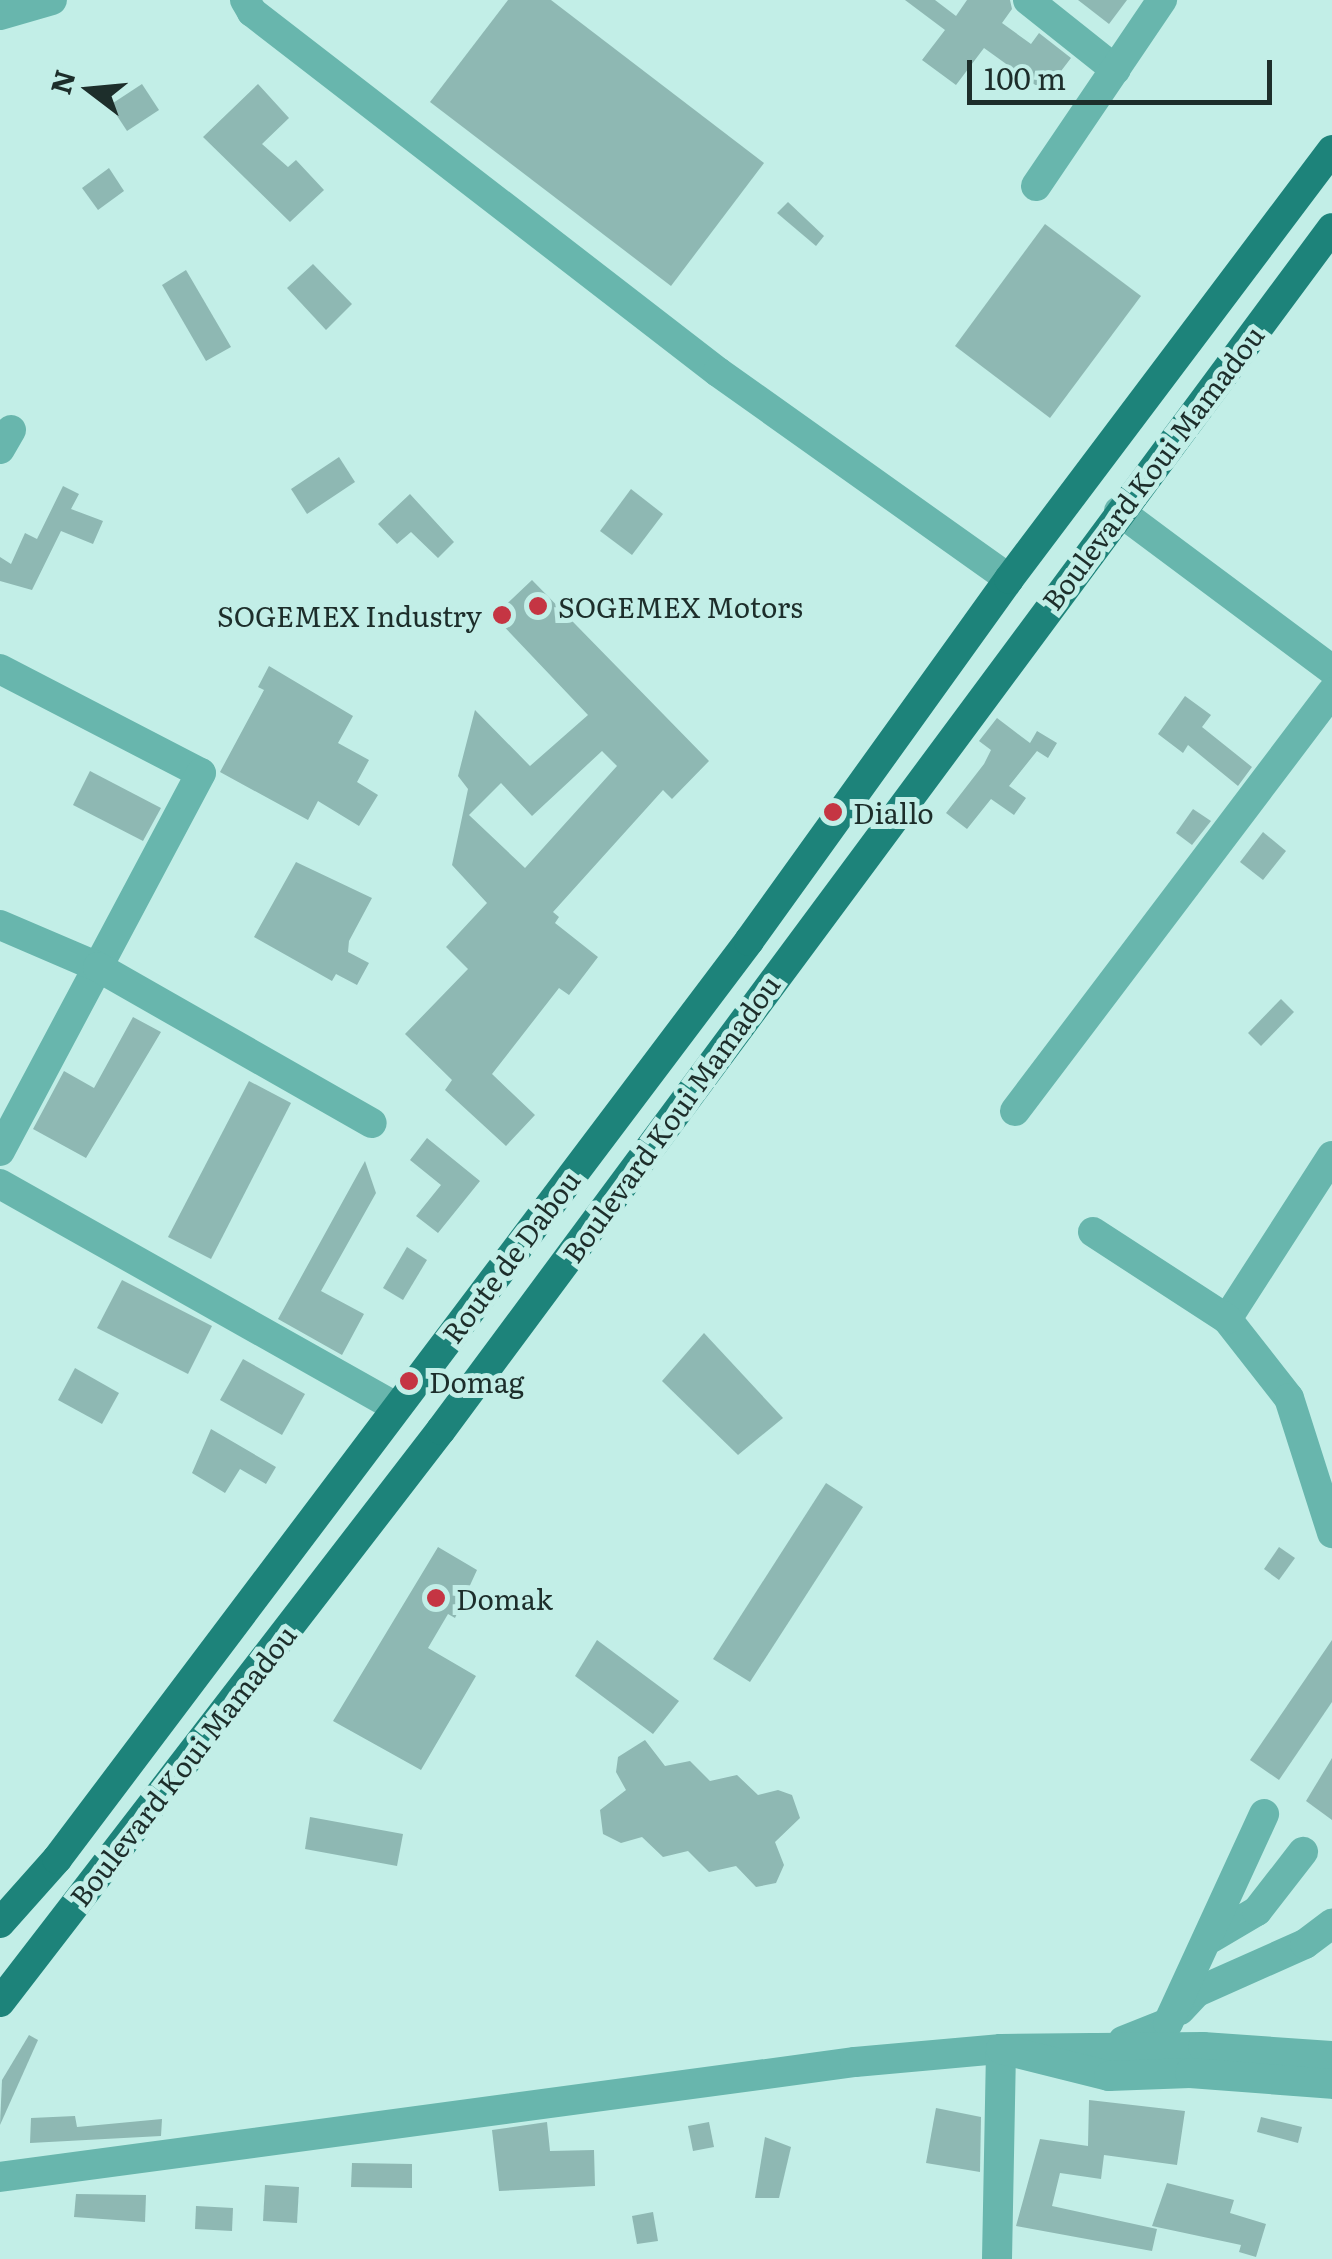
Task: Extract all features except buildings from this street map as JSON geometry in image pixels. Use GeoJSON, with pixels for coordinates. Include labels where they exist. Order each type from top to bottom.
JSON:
{"type":"FeatureCollection","features":[{"type":"Feature","properties":{"kind":"main road","name":"Boulevard Koui Mamadou"},"geometry":{"type":"LineString","coordinates":[[1009,580],[1332,150]]}},
{"type":"Feature","properties":{"kind":"main road","name":"Boulevard Koui Mamadou"},"geometry":{"type":"LineString","coordinates":[[0,2002],[441,1430],[1332,228]]}},
{"type":"Feature","properties":{"kind":"main road","name":"Route de Dabou"},"geometry":{"type":"LineString","coordinates":[[0,1923],[58,1860],[749,941],[1009,580]]}},
{"type":"Feature","properties":{"kind":"street"},"geometry":{"type":"LineString","coordinates":[[0,15],[52,0]]}},
{"type":"Feature","properties":{"kind":"street"},"geometry":{"type":"LineString","coordinates":[[245,0],[266,23],[718,372],[1009,580]]}},
{"type":"Feature","properties":{"kind":"street"},"geometry":{"type":"LineString","coordinates":[[1028,0],[1116,70]]}},
{"type":"Feature","properties":{"kind":"street"},"geometry":{"type":"LineString","coordinates":[[1036,186],[1162,0]]}},
{"type":"Feature","properties":{"kind":"street"},"geometry":{"type":"LineString","coordinates":[[1119,511],[1332,670]]}},
{"type":"Feature","properties":{"kind":"street"},"geometry":{"type":"LineString","coordinates":[[0,669],[201,773],[0,1151]]}},
{"type":"Feature","properties":{"kind":"street"},"geometry":{"type":"LineString","coordinates":[[1015,1111],[1332,692]]}},
{"type":"Feature","properties":{"kind":"street"},"geometry":{"type":"LineString","coordinates":[[0,925],[98,966],[372,1123]]}},
{"type":"Feature","properties":{"kind":"street"},"geometry":{"type":"LineString","coordinates":[[1227,1319],[1332,1156]]}},
{"type":"Feature","properties":{"kind":"street"},"geometry":{"type":"LineString","coordinates":[[0,1184],[396,1407]]}},
{"type":"Feature","properties":{"kind":"street"},"geometry":{"type":"LineString","coordinates":[[1092,1232],[1227,1319],[1290,1398],[1332,1532]]}},
{"type":"Feature","properties":{"kind":"street"},"geometry":{"type":"LineString","coordinates":[[1168,2022],[1211,1938],[1264,1814]]}},
{"type":"Feature","properties":{"kind":"street"},"geometry":{"type":"LineString","coordinates":[[1211,1938],[1257,1910],[1303,1852]]}},
{"type":"Feature","properties":{"kind":"street"},"geometry":{"type":"LineString","coordinates":[[1112,2046],[1168,2022],[1197,1992],[1305,1944],[1332,1924]]}},
{"type":"Feature","properties":{"kind":"street"},"geometry":{"type":"LineString","coordinates":[[0,2178],[855,2062],[1002,2049],[1112,2046],[1332,2056]]}},
{"type":"Feature","properties":{"kind":"street"},"geometry":{"type":"LineString","coordinates":[[1002,2049],[1110,2076],[1190,2073],[1332,2084]]}},
{"type":"Feature","properties":{"kind":"street"},"geometry":{"type":"LineString","coordinates":[[997,2259],[1002,2049]]}},
{"type":"Feature","properties":{"kind":"place","name":"SOGEMEX Motors"},"geometry":{"type":"Point","coordinates":[538,606]}},
{"type":"Feature","properties":{"kind":"place","name":"SOGEMEX Industry"},"geometry":{"type":"Point","coordinates":[502,615]}},
{"type":"Feature","properties":{"kind":"place","name":"Diallo"},"geometry":{"type":"Point","coordinates":[833,812]}},
{"type":"Feature","properties":{"kind":"place","name":"Domag"},"geometry":{"type":"Point","coordinates":[409,1381]}},
{"type":"Feature","properties":{"kind":"place","name":"Domak"},"geometry":{"type":"Point","coordinates":[436,1598]}}]}
